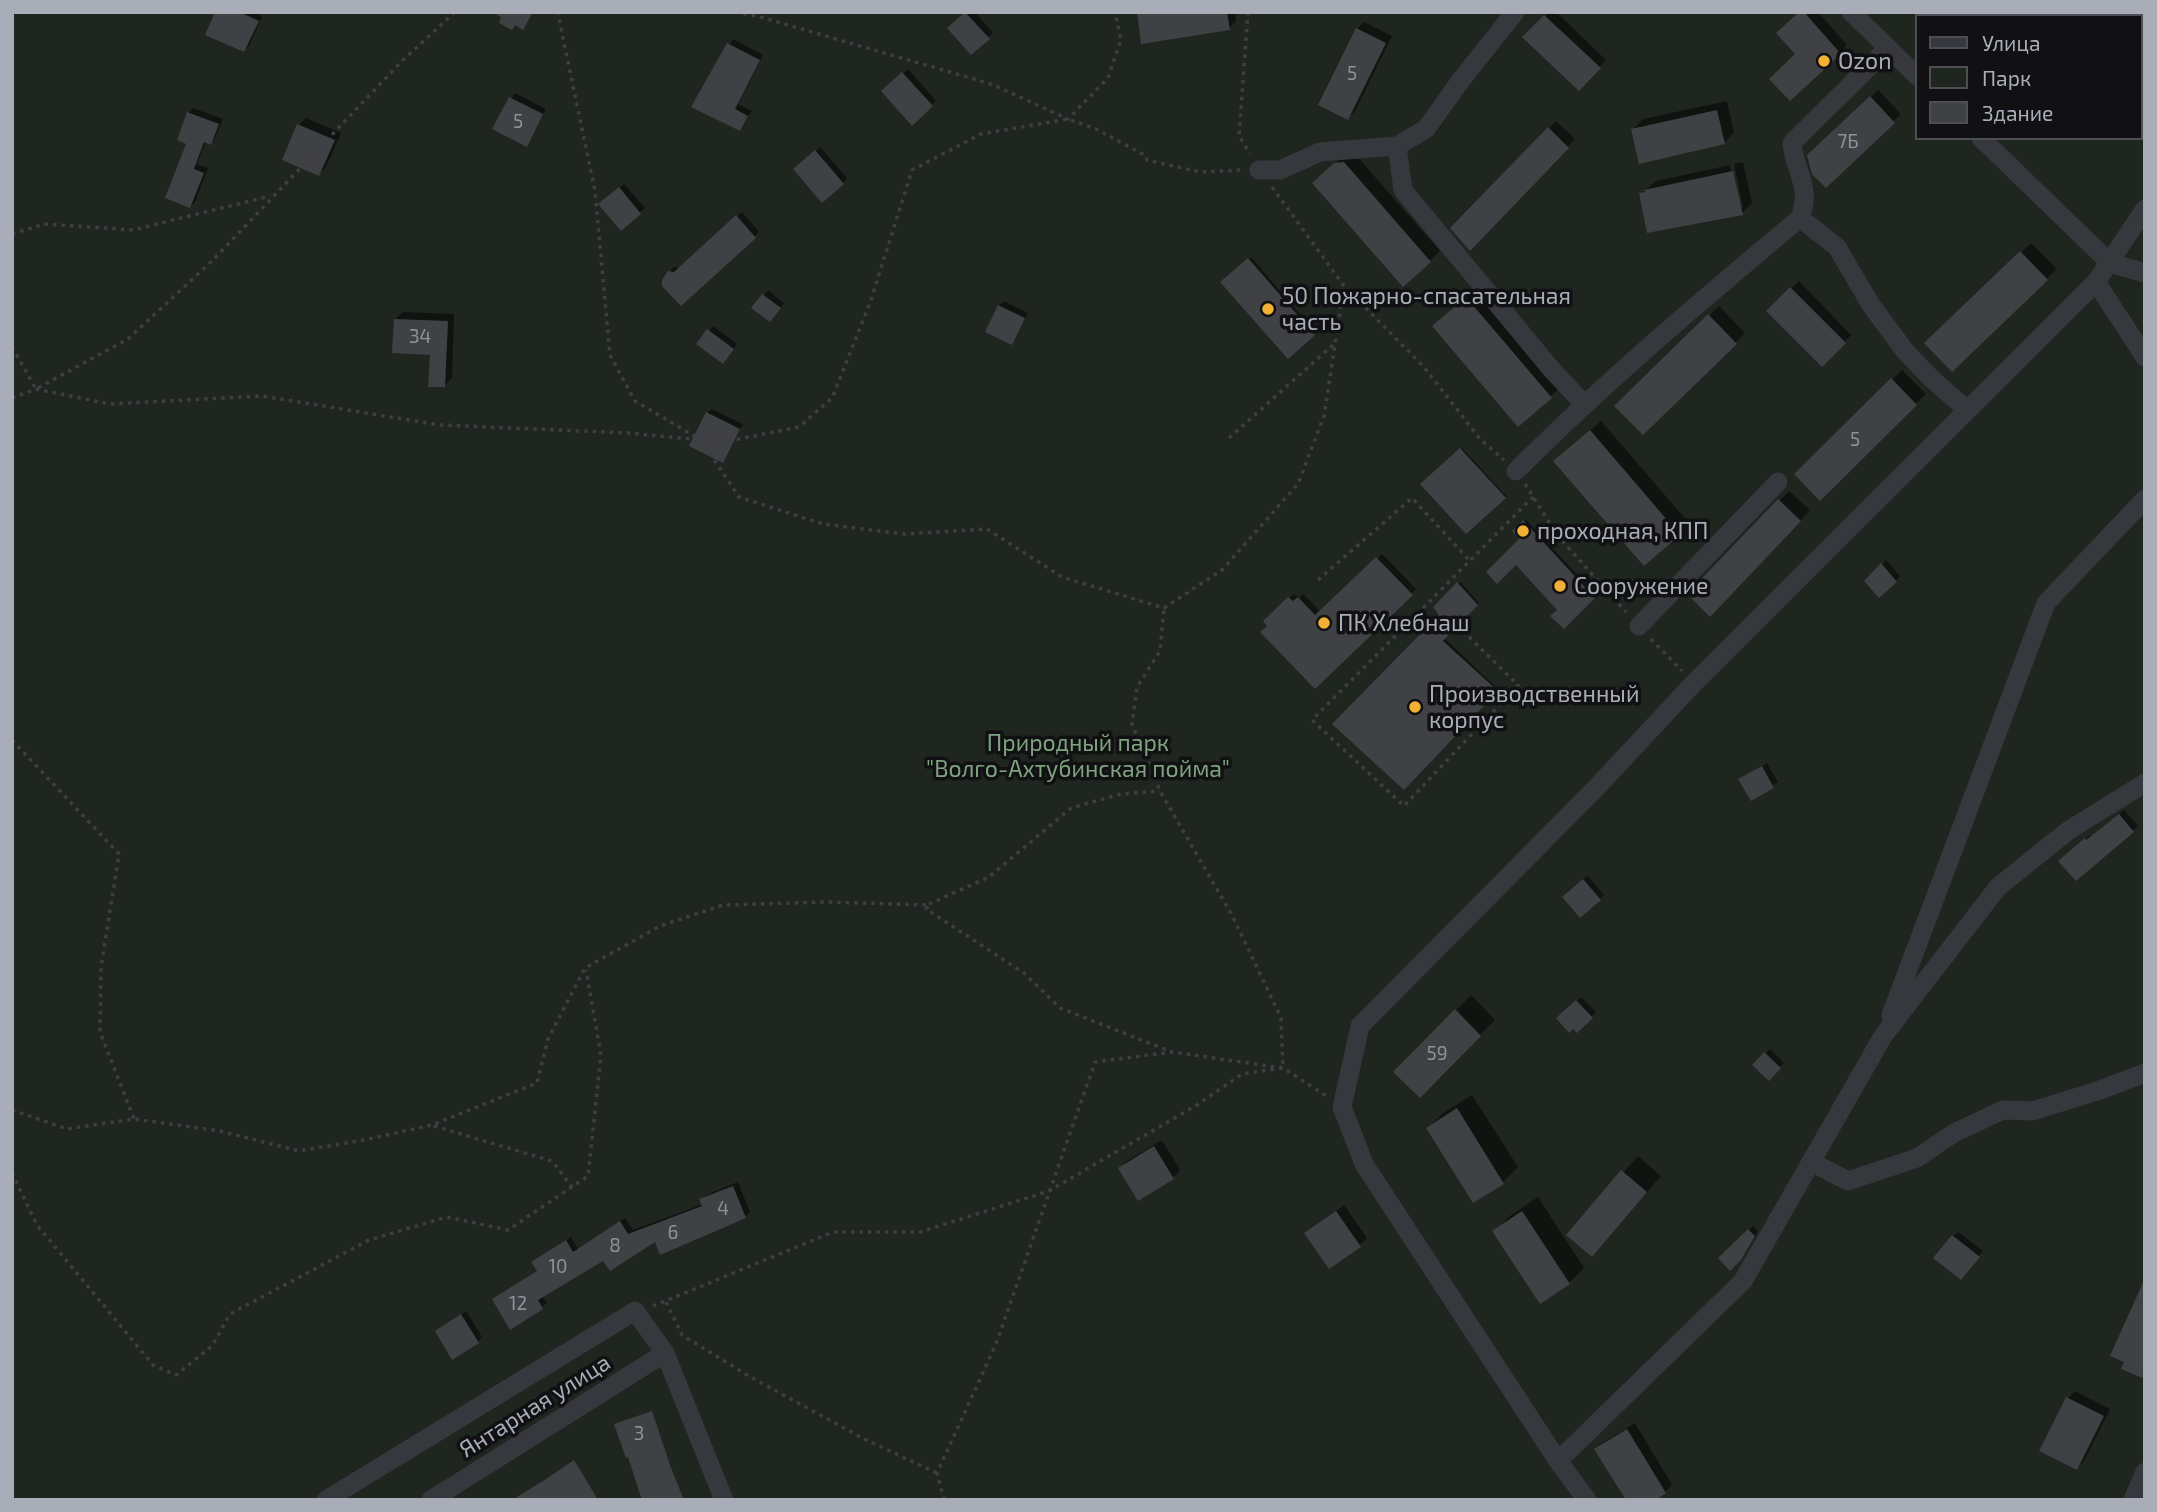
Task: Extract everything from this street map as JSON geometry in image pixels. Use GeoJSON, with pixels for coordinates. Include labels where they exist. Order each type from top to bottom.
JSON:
{"type":"FeatureCollection","features":[{"type":"Feature","properties":{"kind":"street"},"geometry":{"type":"LineString","coordinates":[[1259,170],[1280,170],[1320,152],[1397,146],[1426,129],[1515,12]]}},
{"type":"Feature","properties":{"kind":"street"},"geometry":{"type":"LineString","coordinates":[[1851,12],[1916,75]]}},
{"type":"Feature","properties":{"kind":"street"},"geometry":{"type":"LineString","coordinates":[[1517,471],[1652,344],[1800,218],[1806,202],[1804,183],[1793,158],[1792,144],[1888,48]]}},
{"type":"Feature","properties":{"kind":"street"},"geometry":{"type":"LineString","coordinates":[[1983,140],[2110,263],[2145,273]]}},
{"type":"Feature","properties":{"kind":"street"},"geometry":{"type":"LineString","coordinates":[[1397,146],[1403,190],[1552,370],[1585,405]]}},
{"type":"Feature","properties":{"kind":"street"},"geometry":{"type":"LineString","coordinates":[[1587,1500],[1558,1461],[1364,1164],[1342,1107],[1360,1026],[1585,799],[1694,683],[2096,282],[2145,209]]}},
{"type":"Feature","properties":{"kind":"street"},"geometry":{"type":"LineString","coordinates":[[1800,218],[1837,247],[1871,305],[1905,351],[1967,411]]}},
{"type":"Feature","properties":{"kind":"street"},"geometry":{"type":"LineString","coordinates":[[2096,282],[2145,357]]}},
{"type":"Feature","properties":{"kind":"street"},"geometry":{"type":"LineString","coordinates":[[1639,626],[1779,482]]}},
{"type":"Feature","properties":{"kind":"street"},"geometry":{"type":"LineString","coordinates":[[1883,1036],[2046,603],[2145,499]]}},
{"type":"Feature","properties":{"kind":"street"},"geometry":{"type":"LineString","coordinates":[[1558,1461],[1743,1280],[1883,1036],[1998,887],[2069,830],[2145,783]]}},
{"type":"Feature","properties":{"kind":"street"},"geometry":{"type":"LineString","coordinates":[[1811,1161],[1848,1181],[1917,1158],[1954,1133],[2003,1110],[2034,1111],[2145,1073]]}},
{"type":"Feature","properties":{"kind":"street"},"geometry":{"type":"LineString","coordinates":[[326,1500],[635,1311],[665,1353],[724,1500]]}},
{"type":"Feature","properties":{"kind":"street","name":"Янтарная улица"},"geometry":{"type":"LineString","coordinates":[[430,1500],[665,1353]]}},
{"type":"Feature","properties":{"kind":"path"},"geometry":{"type":"LineString","coordinates":[[12,398],[36,389],[128,339],[214,259],[402,61],[455,12]]}},
{"type":"Feature","properties":{"kind":"path"},"geometry":{"type":"LineString","coordinates":[[556,12],[595,191],[610,355],[635,401],[701,440],[739,497],[823,524],[904,534],[987,529],[1062,577],[1164,608]]}},
{"type":"Feature","properties":{"kind":"path"},"geometry":{"type":"LineString","coordinates":[[736,12],[991,84],[1096,129],[1146,156],[1147,160],[1200,172],[1259,170]]}},
{"type":"Feature","properties":{"kind":"path"},"geometry":{"type":"LineString","coordinates":[[12,347],[36,389],[110,404],[262,396],[440,425],[629,433],[701,440],[738,439],[799,427],[832,398],[870,303],[912,170],[981,134],[1068,119],[1108,78],[1121,40],[1115,12]]}},
{"type":"Feature","properties":{"kind":"path"},"geometry":{"type":"LineString","coordinates":[[1248,12],[1239,136],[1259,170],[1344,286],[1424,367],[1480,439],[1517,471],[1557,535],[1694,683]]}},
{"type":"Feature","properties":{"kind":"path"},"geometry":{"type":"LineString","coordinates":[[12,234],[44,224],[133,230],[273,195]]}},
{"type":"Feature","properties":{"kind":"path"},"geometry":{"type":"LineString","coordinates":[[1164,608],[1222,570],[1298,484],[1324,416],[1344,286]]}},
{"type":"Feature","properties":{"kind":"path"},"geometry":{"type":"LineString","coordinates":[[1229,438],[1334,344]]}},
{"type":"Feature","properties":{"kind":"path"},"geometry":{"type":"LineString","coordinates":[[1469,637],[1518,685],[1404,806],[1312,720],[1533,497]]}},
{"type":"Feature","properties":{"kind":"path"},"geometry":{"type":"LineString","coordinates":[[1318,580],[1412,498],[1470,561]]}},
{"type":"Feature","properties":{"kind":"path"},"geometry":{"type":"LineString","coordinates":[[1164,608],[1160,651],[1137,687],[1132,724],[1160,791],[1232,915],[1281,1018],[1283,1068]]}},
{"type":"Feature","properties":{"kind":"path"},"geometry":{"type":"LineString","coordinates":[[12,740],[119,854],[101,967],[100,1032],[134,1119]]}},
{"type":"Feature","properties":{"kind":"path"},"geometry":{"type":"LineString","coordinates":[[12,1110],[67,1129],[134,1119],[220,1130],[299,1151],[432,1125],[537,1083],[548,1039],[585,968],[660,926],[723,905],[825,901],[929,905],[989,877],[1071,808],[1121,794],[1160,791]]}},
{"type":"Feature","properties":{"kind":"path"},"geometry":{"type":"LineString","coordinates":[[929,905],[926,909],[1024,973],[1060,1008],[1172,1052],[1283,1068],[1342,1107]]}},
{"type":"Feature","properties":{"kind":"path"},"geometry":{"type":"LineString","coordinates":[[12,1173],[37,1225],[153,1365],[176,1376],[212,1346],[230,1314],[369,1240],[447,1217],[508,1230],[588,1176],[600,1055],[585,968]]}},
{"type":"Feature","properties":{"kind":"path"},"geometry":{"type":"LineString","coordinates":[[944,1500],[937,1473],[996,1344],[1095,1062],[1172,1052]]}},
{"type":"Feature","properties":{"kind":"path"},"geometry":{"type":"LineString","coordinates":[[937,1473],[866,1440],[747,1375],[682,1335],[666,1302],[727,1274],[833,1232],[920,1232],[1049,1191],[1186,1112],[1242,1074],[1283,1068]]}},
{"type":"Feature","properties":{"kind":"path"},"geometry":{"type":"LineString","coordinates":[[432,1125],[552,1161],[572,1187]]}},
{"type":"Feature","properties":{"kind":"green space","name":"Природный парк \"Волго-Ахтубинская пойма\""},"geometry":{"type":"Polygon","coordinates":[[[12,12],[2145,12],[2145,1500],[12,1500],[12,12]]]}},
{"type":"Feature","properties":{"kind":"building"},"geometry":{"type":"Polygon","coordinates":[[[215,12],[239,12],[259,21],[244,52],[205,35],[215,12]]]}},
{"type":"Feature","properties":{"kind":"building"},"geometry":{"type":"Polygon","coordinates":[[[492,12],[533,12],[523,30],[515,25],[512,30],[499,23],[501,17],[492,12]]]}},
{"type":"Feature","properties":{"kind":"building"},"geometry":{"type":"Polygon","coordinates":[[[965,12],[990,39],[971,55],[947,28],[965,12]]]}},
{"type":"Feature","properties":{"kind":"building"},"geometry":{"type":"Polygon","coordinates":[[[1137,12],[1227,12],[1230,30],[1141,44],[1137,12]]]}},
{"type":"Feature","properties":{"kind":"building"},"geometry":{"type":"Polygon","coordinates":[[[1799,12],[1804,12],[1841,54],[1790,101],[1769,79],[1795,54],[1776,33],[1799,12]]]}},
{"type":"Feature","properties":{"kind":"building"},"geometry":{"type":"Polygon","coordinates":[[[1544,15],[1601,68],[1579,91],[1522,37],[1544,15]]]}},
{"type":"Feature","properties":{"kind":"building"},"geometry":{"type":"Polygon","coordinates":[[[1356,28],[1386,43],[1348,120],[1318,105],[1356,28]]]}},
{"type":"Feature","properties":{"kind":"building"},"geometry":{"type":"Polygon","coordinates":[[[727,43],[760,60],[735,109],[748,116],[740,131],[691,107],[727,43]]]}},
{"type":"Feature","properties":{"kind":"building"},"geometry":{"type":"Polygon","coordinates":[[[902,72],[933,106],[912,126],[881,91],[902,72]]]}},
{"type":"Feature","properties":{"kind":"building"},"geometry":{"type":"Polygon","coordinates":[[[1870,96],[1895,123],[1826,188],[1812,174],[1807,155],[1870,96]]]}},
{"type":"Feature","properties":{"kind":"building"},"geometry":{"type":"Polygon","coordinates":[[[509,97],[543,114],[527,147],[492,129],[509,97]]]}},
{"type":"Feature","properties":{"kind":"building"},"geometry":{"type":"Polygon","coordinates":[[[1717,110],[1725,144],[1639,164],[1631,129],[1717,110]]]}},
{"type":"Feature","properties":{"kind":"building"},"geometry":{"type":"Polygon","coordinates":[[[187,112],[219,124],[211,145],[204,142],[194,169],[204,173],[190,208],[165,198],[186,144],[177,140],[187,112]]]}},
{"type":"Feature","properties":{"kind":"building"},"geometry":{"type":"Polygon","coordinates":[[[297,124],[335,140],[319,176],[282,160],[297,124]]]}},
{"type":"Feature","properties":{"kind":"building"},"geometry":{"type":"Polygon","coordinates":[[[1548,127],[1569,148],[1470,251],[1450,228],[1548,127]]]}},
{"type":"Feature","properties":{"kind":"building"},"geometry":{"type":"Polygon","coordinates":[[[815,150],[844,184],[822,203],[793,169],[815,150]]]}},
{"type":"Feature","properties":{"kind":"building"},"geometry":{"type":"Polygon","coordinates":[[[1344,162],[1431,262],[1403,287],[1312,183],[1334,163],[1344,162]]]}},
{"type":"Feature","properties":{"kind":"building"},"geometry":{"type":"Polygon","coordinates":[[[1733,171],[1743,215],[1647,233],[1639,193],[1733,171]]]}},
{"type":"Feature","properties":{"kind":"building"},"geometry":{"type":"Polygon","coordinates":[[[619,187],[641,214],[621,231],[598,204],[619,187]]]}},
{"type":"Feature","properties":{"kind":"building"},"geometry":{"type":"Polygon","coordinates":[[[736,215],[756,238],[681,306],[662,286],[662,280],[668,271],[674,272],[736,215]]]}},
{"type":"Feature","properties":{"kind":"building"},"geometry":{"type":"Polygon","coordinates":[[[2020,251],[2048,280],[1952,372],[1924,343],[2020,251]]]}},
{"type":"Feature","properties":{"kind":"building","name":"50 Пожарно-спасательная часть"},"geometry":{"type":"Polygon","coordinates":[[[1248,258],[1315,335],[1288,359],[1220,282],[1248,258]]]}},
{"type":"Feature","properties":{"kind":"building"},"geometry":{"type":"Polygon","coordinates":[[[1790,287],[1846,343],[1822,367],[1766,311],[1790,287]]]}},
{"type":"Feature","properties":{"kind":"building"},"geometry":{"type":"Polygon","coordinates":[[[762,294],[781,308],[770,322],[751,308],[762,294]]]}},
{"type":"Feature","properties":{"kind":"building"},"geometry":{"type":"Polygon","coordinates":[[[1466,297],[1552,398],[1518,427],[1432,326],[1466,297]]]}},
{"type":"Feature","properties":{"kind":"building"},"geometry":{"type":"Polygon","coordinates":[[[998,305],[1025,318],[1012,345],[985,332],[998,305]]]}},
{"type":"Feature","properties":{"kind":"building"},"geometry":{"type":"Polygon","coordinates":[[[1708,314],[1737,344],[1643,435],[1614,406],[1708,314]]]}},
{"type":"Feature","properties":{"kind":"building"},"geometry":{"type":"Polygon","coordinates":[[[394,319],[448,321],[445,387],[428,387],[430,355],[392,353],[394,319]]]}},
{"type":"Feature","properties":{"kind":"building"},"geometry":{"type":"Polygon","coordinates":[[[707,329],[734,349],[723,364],[696,344],[707,329]]]}},
{"type":"Feature","properties":{"kind":"building"},"geometry":{"type":"Polygon","coordinates":[[[1891,378],[1917,405],[1820,501],[1794,474],[1891,378]]]}},
{"type":"Feature","properties":{"kind":"building"},"geometry":{"type":"Polygon","coordinates":[[[706,412],[740,429],[723,463],[689,446],[706,412]]]}},
{"type":"Feature","properties":{"kind":"building"},"geometry":{"type":"Polygon","coordinates":[[[1590,430],[1680,535],[1644,566],[1553,461],[1590,430]]]}},
{"type":"Feature","properties":{"kind":"building"},"geometry":{"type":"Polygon","coordinates":[[[1460,448],[1506,498],[1466,534],[1420,484],[1460,448]]]}},
{"type":"Feature","properties":{"kind":"building"},"geometry":{"type":"Polygon","coordinates":[[[1778,499],[1801,521],[1710,617],[1687,594],[1778,499]]]}},
{"type":"Feature","properties":{"kind":"building","name":"Сооружение"},"geometry":{"type":"Polygon","coordinates":[[[1523,520],[1595,598],[1564,629],[1550,616],[1557,610],[1516,565],[1497,584],[1486,572],[1519,539],[1512,531],[1523,520]]]}},
{"type":"Feature","properties":{"kind":"building","name":"ПК Хлебнаш"},"geometry":{"type":"Polygon","coordinates":[[[1376,557],[1413,595],[1315,689],[1260,632],[1267,626],[1263,621],[1288,597],[1293,601],[1298,597],[1315,615],[1376,557]]]}},
{"type":"Feature","properties":{"kind":"building"},"geometry":{"type":"Polygon","coordinates":[[[1881,563],[1897,582],[1879,598],[1864,581],[1881,563]]]}},
{"type":"Feature","properties":{"kind":"building","name":"Производственный корпус"},"geometry":{"type":"Polygon","coordinates":[[[1457,582],[1478,605],[1443,641],[1498,691],[1404,790],[1332,724],[1439,615],[1433,607],[1457,582]]]}},
{"type":"Feature","properties":{"kind":"building"},"geometry":{"type":"Polygon","coordinates":[[[1762,766],[1774,788],[1751,801],[1738,779],[1762,766]]]}},
{"type":"Feature","properties":{"kind":"building"},"geometry":{"type":"Polygon","coordinates":[[[2119,814],[2134,832],[2076,881],[2058,861],[2119,814]]]}},
{"type":"Feature","properties":{"kind":"building"},"geometry":{"type":"Polygon","coordinates":[[[1583,879],[1601,900],[1580,918],[1562,897],[1583,879]]]}},
{"type":"Feature","properties":{"kind":"building"},"geometry":{"type":"Polygon","coordinates":[[[1576,1000],[1593,1018],[1577,1033],[1573,1029],[1569,1033],[1556,1018],[1576,1000]]]}},
{"type":"Feature","properties":{"kind":"building"},"geometry":{"type":"Polygon","coordinates":[[[1455,1009],[1481,1036],[1420,1098],[1393,1072],[1455,1009]]]}},
{"type":"Feature","properties":{"kind":"building"},"geometry":{"type":"Polygon","coordinates":[[[1764,1052],[1781,1068],[1769,1081],[1752,1065],[1764,1052]]]}},
{"type":"Feature","properties":{"kind":"building"},"geometry":{"type":"Polygon","coordinates":[[[1457,1108],[1504,1184],[1473,1203],[1426,1128],[1457,1108]]]}},
{"type":"Feature","properties":{"kind":"building"},"geometry":{"type":"Polygon","coordinates":[[[1154,1146],[1174,1179],[1138,1201],[1118,1168],[1154,1146]]]}},
{"type":"Feature","properties":{"kind":"building"},"geometry":{"type":"Polygon","coordinates":[[[1621,1170],[1647,1192],[1592,1257],[1566,1235],[1621,1170]]]}},
{"type":"Feature","properties":{"kind":"building"},"geometry":{"type":"Polygon","coordinates":[[[733,1186],[746,1218],[660,1255],[655,1242],[610,1271],[603,1261],[538,1300],[543,1309],[510,1330],[492,1299],[537,1271],[531,1262],[566,1240],[573,1252],[620,1221],[628,1234],[702,1206],[699,1199],[733,1186]]]}},
{"type":"Feature","properties":{"kind":"building"},"geometry":{"type":"Polygon","coordinates":[[[1336,1211],[1361,1247],[1329,1269],[1304,1233],[1336,1211]]]}},
{"type":"Feature","properties":{"kind":"building"},"geometry":{"type":"Polygon","coordinates":[[[1522,1211],[1570,1284],[1540,1304],[1492,1231],[1522,1211]]]}},
{"type":"Feature","properties":{"kind":"building"},"geometry":{"type":"Polygon","coordinates":[[[1748,1229],[1755,1236],[1741,1260],[1730,1271],[1718,1258],[1748,1229]]]}},
{"type":"Feature","properties":{"kind":"building"},"geometry":{"type":"Polygon","coordinates":[[[1952,1235],[1980,1257],[1961,1280],[1933,1258],[1952,1235]]]}},
{"type":"Feature","properties":{"kind":"building"},"geometry":{"type":"Polygon","coordinates":[[[2145,1278],[2145,1379],[2121,1369],[2124,1362],[2110,1356],[2145,1278]]]}},
{"type":"Feature","properties":{"kind":"building"},"geometry":{"type":"Polygon","coordinates":[[[461,1314],[479,1343],[452,1360],[435,1331],[461,1314]]]}},
{"type":"Feature","properties":{"kind":"building"},"geometry":{"type":"Polygon","coordinates":[[[2066,1397],[2104,1416],[2077,1470],[2039,1451],[2066,1397]]]}},
{"type":"Feature","properties":{"kind":"building"},"geometry":{"type":"Polygon","coordinates":[[[652,1411],[684,1500],[642,1500],[628,1457],[626,1458],[614,1424],[652,1411]]]}},
{"type":"Feature","properties":{"kind":"building"},"geometry":{"type":"Polygon","coordinates":[[[1627,1429],[1666,1493],[1656,1500],[1626,1500],[1594,1449],[1627,1429]]]}},
{"type":"Feature","properties":{"kind":"building"},"geometry":{"type":"Polygon","coordinates":[[[574,1460],[598,1500],[512,1500],[543,1481],[574,1460]]]}},
{"type":"Feature","properties":{"kind":"place","name":"Ozon"},"geometry":{"type":"Point","coordinates":[1824,61]}},
{"type":"Feature","properties":{"kind":"place","name":"50 Пожарно-спасательная часть"},"geometry":{"type":"Point","coordinates":[1268,309]}},
{"type":"Feature","properties":{"kind":"place","name":"проходная, КПП"},"geometry":{"type":"Point","coordinates":[1523,531]}},
{"type":"Feature","properties":{"kind":"place","name":"Сооружение"},"geometry":{"type":"Point","coordinates":[1560,586]}},
{"type":"Feature","properties":{"kind":"place","name":"ПК Хлебнаш"},"geometry":{"type":"Point","coordinates":[1324,623]}},
{"type":"Feature","properties":{"kind":"place","name":"Производственный корпус"},"geometry":{"type":"Point","coordinates":[1415,707]}}]}
